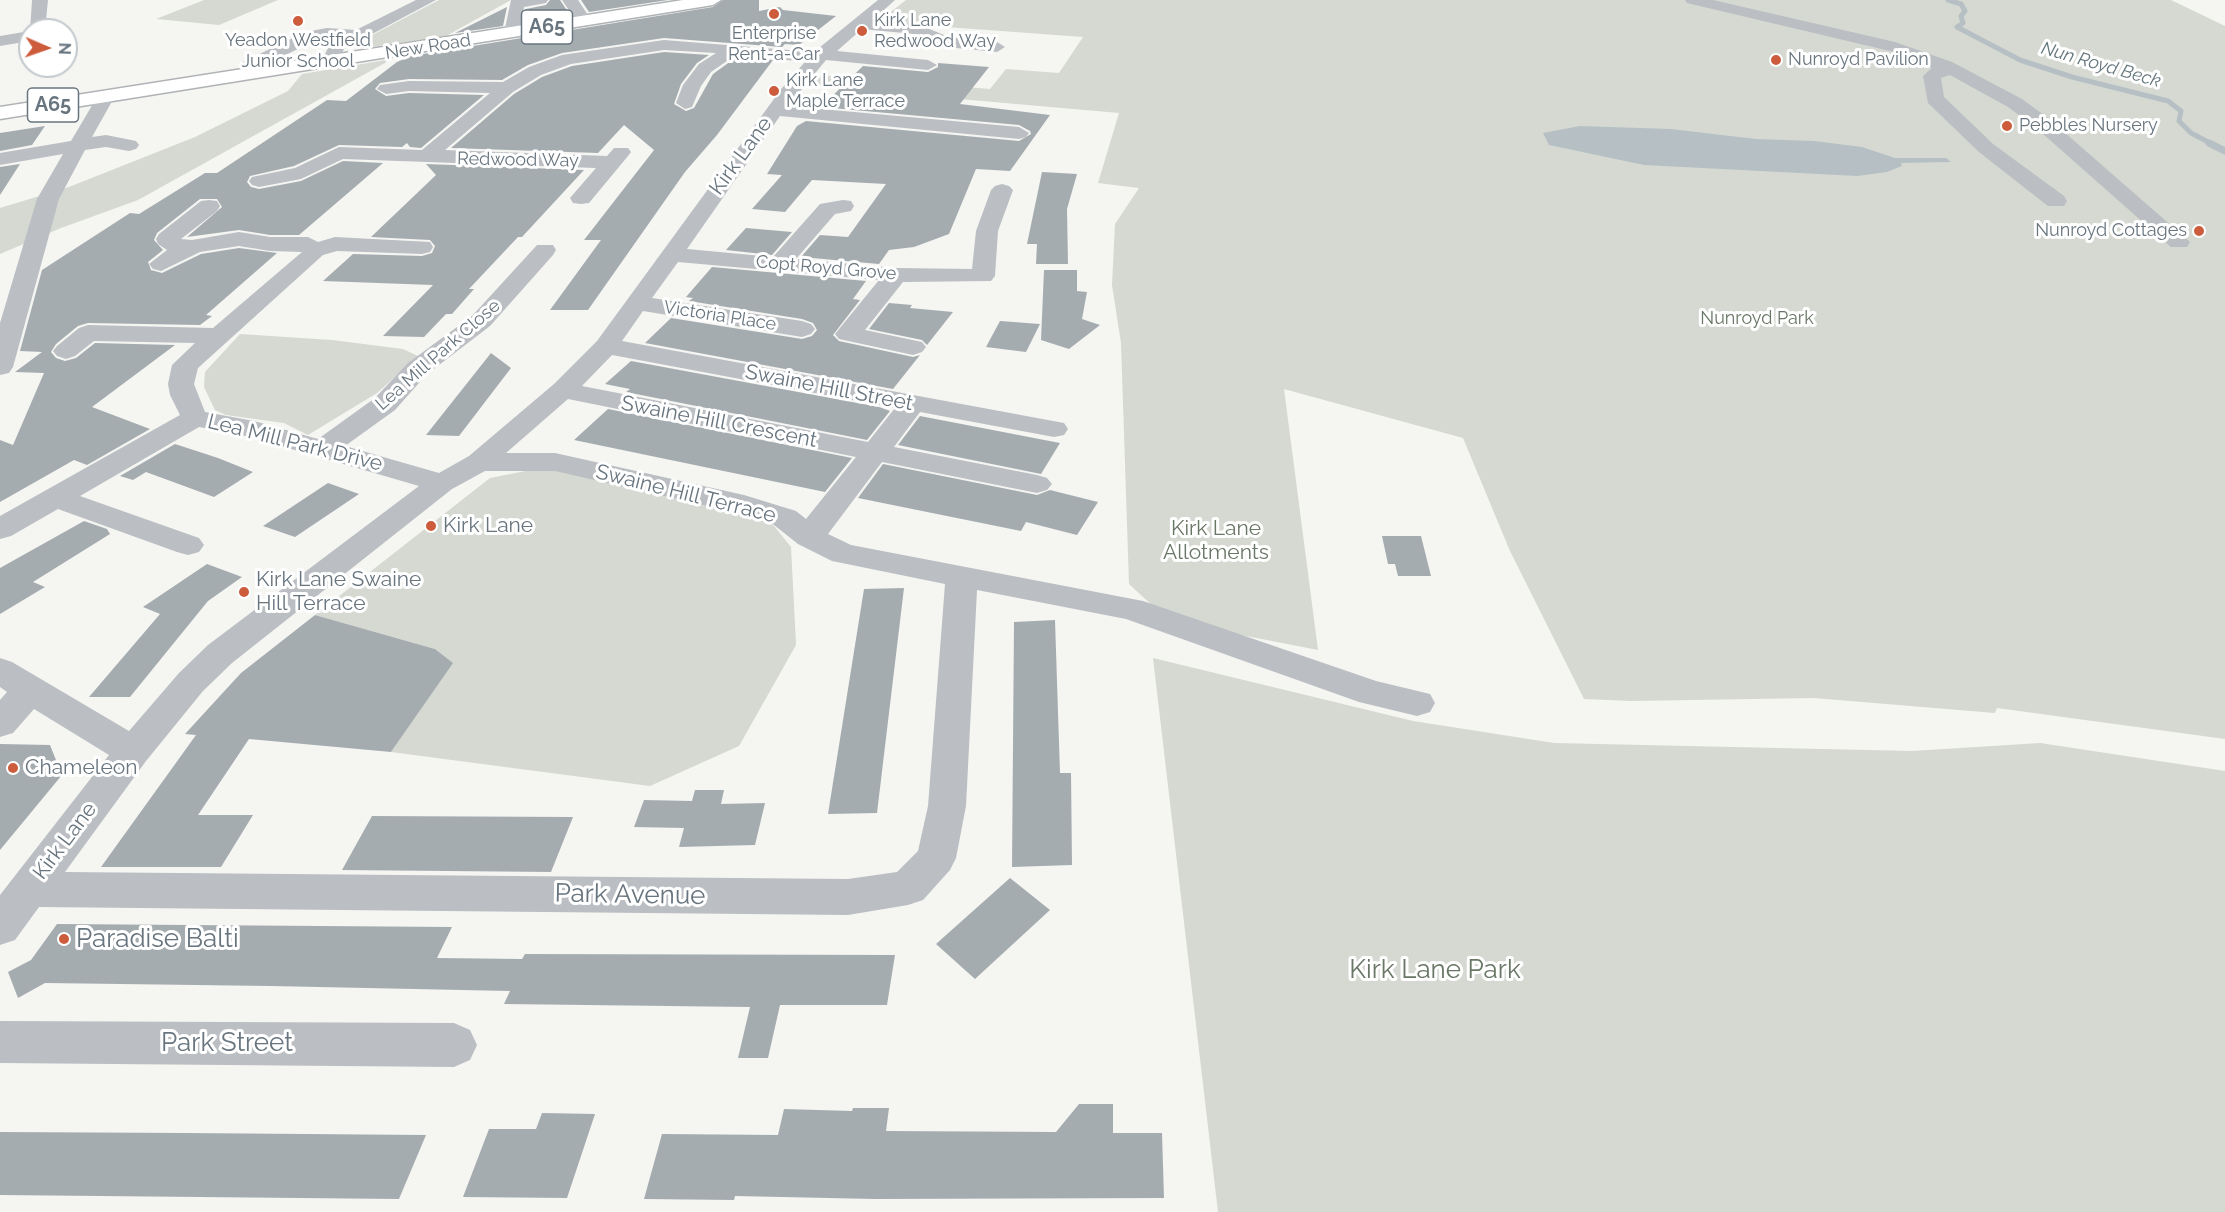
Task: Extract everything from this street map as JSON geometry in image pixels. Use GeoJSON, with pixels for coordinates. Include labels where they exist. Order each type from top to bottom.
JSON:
{"type":"FeatureCollection","features":[{"type":"Feature","properties":{"kind":"main road","name":"New Road"},"geometry":{"type":"LineString","coordinates":[[0,113],[713,0]]}},
{"type":"Feature","properties":{"kind":"street"},"geometry":{"type":"LineString","coordinates":[[38,18],[40,0]]}},
{"type":"Feature","properties":{"kind":"street"},"geometry":{"type":"LineString","coordinates":[[330,62],[333,49],[428,0]]}},
{"type":"Feature","properties":{"kind":"street"},"geometry":{"type":"LineString","coordinates":[[512,33],[517,3],[540,0]]}},
{"type":"Feature","properties":{"kind":"street"},"geometry":{"type":"LineString","coordinates":[[570,0],[584,21]]}},
{"type":"Feature","properties":{"kind":"street","name":"Kirk Lane"},"geometry":{"type":"LineString","coordinates":[[0,927],[133,751],[191,682],[220,654],[442,483],[479,462],[563,390],[606,346],[775,110],[819,56],[887,0]]}},
{"type":"Feature","properties":{"kind":"street"},"geometry":{"type":"LineString","coordinates":[[1693,0],[1894,47],[1946,66],[1985,85],[2040,122],[2179,243]]}},
{"type":"Feature","properties":{"kind":"street"},"geometry":{"type":"LineString","coordinates":[[858,24],[917,29],[946,42],[998,46]]}},
{"type":"Feature","properties":{"kind":"street"},"geometry":{"type":"LineString","coordinates":[[249,66],[311,36],[327,33],[358,35]]}},
{"type":"Feature","properties":{"kind":"street"},"geometry":{"type":"LineString","coordinates":[[904,62],[931,35]]}},
{"type":"Feature","properties":{"kind":"street"},"geometry":{"type":"LineString","coordinates":[[0,40],[18,38]]}},
{"type":"Feature","properties":{"kind":"street"},"geometry":{"type":"LineString","coordinates":[[1863,41],[1874,59]]}},
{"type":"Feature","properties":{"kind":"street","name":"Redwood Way"},"geometry":{"type":"LineString","coordinates":[[424,157],[507,88],[535,71],[568,59],[664,45],[734,48],[928,64]]}},
{"type":"Feature","properties":{"kind":"street"},"geometry":{"type":"LineString","coordinates":[[685,103],[692,85],[705,68],[734,48]]}},
{"type":"Feature","properties":{"kind":"street"},"geometry":{"type":"LineString","coordinates":[[1946,66],[1932,76],[1935,99],[1986,148],[2056,201]]}},
{"type":"Feature","properties":{"kind":"street"},"geometry":{"type":"LineString","coordinates":[[386,89],[409,86],[507,88]]}},
{"type":"Feature","properties":{"kind":"street"},"geometry":{"type":"LineString","coordinates":[[0,367],[48,199],[106,96]]}},
{"type":"Feature","properties":{"kind":"street"},"geometry":{"type":"LineString","coordinates":[[775,110],[1019,133]]}},
{"type":"Feature","properties":{"kind":"street"},"geometry":{"type":"LineString","coordinates":[[0,159],[106,141],[129,145]]}},
{"type":"Feature","properties":{"kind":"street","name":"Redwood Way"},"geometry":{"type":"LineString","coordinates":[[259,181],[301,173],[339,153],[424,157],[618,155],[581,198]]}},
{"type":"Feature","properties":{"kind":"street"},"geometry":{"type":"LineString","coordinates":[[997,296],[983,276],[987,231],[1002,190]]}},
{"type":"Feature","properties":{"kind":"street"},"geometry":{"type":"LineString","coordinates":[[209,206],[167,239],[169,244],[192,247],[239,239],[270,244],[309,244],[314,251],[335,244],[422,247]]}},
{"type":"Feature","properties":{"kind":"street"},"geometry":{"type":"LineString","coordinates":[[779,264],[828,209],[843,206]]}},
{"type":"Feature","properties":{"kind":"street"},"geometry":{"type":"LineString","coordinates":[[161,264],[192,247]]}},
{"type":"Feature","properties":{"kind":"street","name":"Lea Mill Park Close"},"geometry":{"type":"LineString","coordinates":[[321,450],[385,404],[417,369],[481,321],[545,250]]}},
{"type":"Feature","properties":{"kind":"street","name":"Lea Mill Park Drive"},"geometry":{"type":"LineString","coordinates":[[314,251],[312,257],[185,365],[181,384],[183,395],[195,418],[254,429],[442,483]]}},
{"type":"Feature","properties":{"kind":"street","name":"Copt Royd Grove"},"geometry":{"type":"LineString","coordinates":[[670,254],[896,275],[983,276]]}},
{"type":"Feature","properties":{"kind":"street"},"geometry":{"type":"LineString","coordinates":[[0,277],[27,272]]}},
{"type":"Feature","properties":{"kind":"street"},"geometry":{"type":"LineString","coordinates":[[896,275],[848,334],[913,347]]}},
{"type":"Feature","properties":{"kind":"street","name":"Victoria Place"},"geometry":{"type":"LineString","coordinates":[[637,303],[802,329]]}},
{"type":"Feature","properties":{"kind":"street"},"geometry":{"type":"LineString","coordinates":[[66,351],[88,333],[218,336]]}},
{"type":"Feature","properties":{"kind":"street","name":"Swaine Hill Street"},"geometry":{"type":"LineString","coordinates":[[606,346],[1054,429]]}},
{"type":"Feature","properties":{"kind":"street","name":"Swaine Hill Crescent"},"geometry":{"type":"LineString","coordinates":[[563,390],[876,454],[1037,484]]}},
{"type":"Feature","properties":{"kind":"street"},"geometry":{"type":"LineString","coordinates":[[809,537],[876,454],[912,404]]}},
{"type":"Feature","properties":{"kind":"street"},"geometry":{"type":"LineString","coordinates":[[0,529],[195,418]]}},
{"type":"Feature","properties":{"kind":"street","name":"Swaine Hill Terrace"},"geometry":{"type":"LineString","coordinates":[[479,462],[555,462],[711,497],[785,519],[809,537],[843,554],[1131,609],[1372,693],[1417,703]]}},
{"type":"Feature","properties":{"kind":"street"},"geometry":{"type":"LineString","coordinates":[[56,496],[188,545]]}},
{"type":"Feature","properties":{"kind":"street","name":"Park Avenue"},"geometry":{"type":"LineString","coordinates":[[29,889],[848,897],[908,888],[936,858],[946,806],[962,578]]}},
{"type":"Feature","properties":{"kind":"street"},"geometry":{"type":"LineString","coordinates":[[0,671],[133,751]]}},
{"type":"Feature","properties":{"kind":"street"},"geometry":{"type":"LineString","coordinates":[[0,723],[30,690]]}},
{"type":"Feature","properties":{"kind":"street","name":"Park Street"},"geometry":{"type":"LineString","coordinates":[[0,1042],[454,1045]]}},
{"type":"Feature","properties":{"kind":"green space"},"geometry":{"type":"Polygon","coordinates":[[[204,0],[278,0],[219,25],[156,19],[204,0]]]}},
{"type":"Feature","properties":{"kind":"green space"},"geometry":{"type":"Polygon","coordinates":[[[439,0],[511,0],[446,36],[357,49],[357,43],[439,0]]]}},
{"type":"Feature","properties":{"kind":"green space","name":"Nunroyd Park"},"geometry":{"type":"Polygon","coordinates":[[[906,0],[2171,0],[2225,26],[2225,739],[1997,708],[1995,713],[1814,698],[1631,701],[1584,699],[1510,551],[1463,438],[1284,389],[1318,650],[1169,621],[1129,584],[1121,343],[1112,285],[1115,224],[1139,188],[1098,183],[1119,113],[811,86],[821,75],[990,89],[1006,69],[1059,73],[1083,37],[878,22],[906,0]]]}},
{"type":"Feature","properties":{"kind":"green space"},"geometry":{"type":"Polygon","coordinates":[[[392,59],[138,200],[61,228],[0,254],[0,208],[69,187],[195,137],[288,91],[302,74],[392,59]]]}},
{"type":"Feature","properties":{"kind":"green space"},"geometry":{"type":"Polygon","coordinates":[[[240,334],[332,340],[403,349],[418,356],[377,393],[308,435],[284,423],[226,415],[215,410],[204,387],[205,372],[240,334]]]}},
{"type":"Feature","properties":{"kind":"green space"},"geometry":{"type":"Polygon","coordinates":[[[546,467],[742,512],[774,526],[791,547],[796,645],[739,746],[650,786],[391,752],[452,663],[435,649],[315,615],[490,478],[546,467]]]}},
{"type":"Feature","properties":{"kind":"green space","name":"Kirk Lane Park"},"geometry":{"type":"Polygon","coordinates":[[[1153,658],[1413,721],[1554,743],[1912,751],[2040,743],[2225,771],[2225,1212],[1218,1212],[1153,658]]]}},
{"type":"Feature","properties":{"kind":"shaded area"},"geometry":{"type":"Polygon","coordinates":[[[1580,126],[1671,129],[1756,139],[1814,141],[1862,147],[1895,158],[1946,158],[1951,162],[1901,163],[1902,166],[1887,172],[1857,176],[1644,165],[1549,145],[1543,133],[1580,126]]]}},
{"type":"Feature","properties":{"kind":"building"},"geometry":{"type":"Polygon","coordinates":[[[550,0],[560,0],[570,15],[524,23],[526,9],[546,5],[550,0]]]}},
{"type":"Feature","properties":{"kind":"building"},"geometry":{"type":"Polygon","coordinates":[[[581,0],[668,0],[589,12],[581,0]]]}},
{"type":"Feature","properties":{"kind":"building"},"geometry":{"type":"Polygon","coordinates":[[[723,0],[759,0],[759,11],[780,7],[783,10],[836,16],[799,45],[785,44],[782,47],[664,38],[562,53],[528,65],[502,80],[409,79],[380,83],[375,89],[386,96],[409,93],[484,95],[421,148],[410,147],[407,143],[402,147],[339,145],[294,166],[250,176],[247,182],[251,187],[259,189],[301,181],[343,161],[383,163],[299,235],[270,235],[239,230],[187,237],[222,207],[217,199],[200,199],[157,233],[154,240],[163,250],[148,262],[151,270],[162,273],[201,254],[239,248],[277,253],[206,315],[212,316],[200,325],[88,323],[78,326],[56,344],[51,352],[56,358],[65,361],[76,358],[95,343],[175,345],[92,407],[150,429],[87,465],[74,460],[0,502],[0,440],[13,445],[44,373],[15,372],[42,352],[20,351],[42,270],[130,213],[139,214],[205,173],[217,173],[327,100],[346,101],[397,62],[411,56],[713,7],[723,0]]]}},
{"type":"Feature","properties":{"kind":"building"},"geometry":{"type":"Polygon","coordinates":[[[507,7],[503,26],[455,33],[507,7]]]}},
{"type":"Feature","properties":{"kind":"building"},"geometry":{"type":"Polygon","coordinates":[[[664,52],[709,55],[697,63],[681,84],[674,104],[686,111],[694,108],[713,74],[738,56],[773,60],[717,135],[685,172],[588,310],[550,310],[601,240],[584,240],[654,150],[624,125],[598,153],[451,148],[514,94],[542,77],[572,66],[664,52]]]}},
{"type":"Feature","properties":{"kind":"building"},"geometry":{"type":"Polygon","coordinates":[[[938,63],[989,67],[960,104],[1050,115],[1010,171],[976,169],[949,234],[914,247],[889,250],[879,264],[801,257],[820,235],[848,237],[886,184],[812,180],[785,212],[752,209],[782,175],[767,174],[797,126],[806,121],[1019,141],[1031,134],[1019,125],[821,107],[863,66],[928,72],[938,67],[938,63]]]}},
{"type":"Feature","properties":{"kind":"building"},"geometry":{"type":"Polygon","coordinates":[[[45,126],[32,145],[0,151],[0,133],[45,126]]]}},
{"type":"Feature","properties":{"kind":"building"},"geometry":{"type":"Polygon","coordinates":[[[20,164],[0,195],[0,167],[20,164]]]}},
{"type":"Feature","properties":{"kind":"building"},"geometry":{"type":"Polygon","coordinates":[[[426,164],[584,170],[522,237],[518,237],[469,289],[474,289],[452,314],[446,314],[424,337],[383,336],[433,285],[323,281],[353,254],[422,256],[432,253],[435,246],[430,240],[371,237],[436,175],[426,164]]]}},
{"type":"Feature","properties":{"kind":"building"},"geometry":{"type":"Polygon","coordinates":[[[1042,172],[1077,174],[1067,209],[1068,264],[1036,264],[1037,244],[1027,244],[1042,172]]]}},
{"type":"Feature","properties":{"kind":"building"},"geometry":{"type":"Polygon","coordinates":[[[746,228],[792,232],[772,255],[726,250],[746,228]]]}},
{"type":"Feature","properties":{"kind":"building"},"geometry":{"type":"Polygon","coordinates":[[[712,267],[866,281],[853,299],[860,300],[833,335],[839,341],[913,357],[920,355],[893,389],[645,343],[671,318],[802,339],[812,336],[817,330],[813,323],[802,319],[689,301],[693,298],[686,297],[712,267]]]}},
{"type":"Feature","properties":{"kind":"building"},"geometry":{"type":"Polygon","coordinates":[[[1044,270],[1077,270],[1077,291],[1087,292],[1082,319],[1100,325],[1069,349],[1041,340],[1044,270]]]}},
{"type":"Feature","properties":{"kind":"building"},"geometry":{"type":"Polygon","coordinates":[[[889,303],[912,305],[910,308],[953,312],[927,345],[922,340],[869,329],[889,303]]]}},
{"type":"Feature","properties":{"kind":"building"},"geometry":{"type":"Polygon","coordinates":[[[1000,321],[1040,324],[1026,352],[986,347],[1000,321]]]}},
{"type":"Feature","properties":{"kind":"building"},"geometry":{"type":"Polygon","coordinates":[[[491,353],[511,368],[459,436],[426,435],[491,353]]]}},
{"type":"Feature","properties":{"kind":"building"},"geometry":{"type":"Polygon","coordinates":[[[631,361],[879,407],[890,411],[867,440],[626,392],[630,389],[605,384],[631,361]]]}},
{"type":"Feature","properties":{"kind":"building"},"geometry":{"type":"Polygon","coordinates":[[[608,409],[852,458],[825,492],[574,440],[608,409]]]}},
{"type":"Feature","properties":{"kind":"building"},"geometry":{"type":"Polygon","coordinates":[[[920,416],[1060,443],[1041,474],[898,445],[920,416]]]}},
{"type":"Feature","properties":{"kind":"building"},"geometry":{"type":"Polygon","coordinates":[[[175,444],[253,472],[214,497],[146,472],[133,480],[120,476],[175,444]]]}},
{"type":"Feature","properties":{"kind":"building"},"geometry":{"type":"Polygon","coordinates":[[[883,464],[1037,495],[1050,490],[1098,502],[1077,535],[1026,522],[1021,531],[858,498],[883,464]]]}},
{"type":"Feature","properties":{"kind":"building"},"geometry":{"type":"Polygon","coordinates":[[[328,483],[359,494],[295,537],[263,526],[328,483]]]}},
{"type":"Feature","properties":{"kind":"building"},"geometry":{"type":"Polygon","coordinates":[[[84,521],[107,529],[110,534],[33,582],[45,587],[0,614],[0,568],[84,521]]]}},
{"type":"Feature","properties":{"kind":"building"},"geometry":{"type":"Polygon","coordinates":[[[1382,536],[1421,536],[1431,576],[1398,576],[1395,564],[1388,564],[1382,536]]]}},
{"type":"Feature","properties":{"kind":"building"},"geometry":{"type":"Polygon","coordinates":[[[207,564],[242,577],[208,601],[130,697],[89,697],[160,614],[143,607],[207,564]]]}},
{"type":"Feature","properties":{"kind":"building"},"geometry":{"type":"Polygon","coordinates":[[[904,588],[877,813],[828,814],[864,589],[904,588]]]}},
{"type":"Feature","properties":{"kind":"building"},"geometry":{"type":"Polygon","coordinates":[[[315,615],[435,649],[453,663],[391,752],[249,739],[198,815],[253,815],[221,867],[101,867],[196,735],[185,734],[241,673],[315,615]]]}},
{"type":"Feature","properties":{"kind":"building"},"geometry":{"type":"Polygon","coordinates":[[[1055,620],[1060,773],[1071,773],[1072,865],[1012,867],[1014,622],[1055,620]]]}},
{"type":"Feature","properties":{"kind":"building"},"geometry":{"type":"Polygon","coordinates":[[[0,744],[50,745],[62,775],[0,850],[0,744]]]}},
{"type":"Feature","properties":{"kind":"building"},"geometry":{"type":"Polygon","coordinates":[[[695,790],[724,790],[721,804],[765,803],[755,845],[679,847],[684,828],[634,827],[644,800],[692,801],[695,790]]]}},
{"type":"Feature","properties":{"kind":"building"},"geometry":{"type":"Polygon","coordinates":[[[372,816],[573,817],[551,872],[342,870],[372,816]]]}},
{"type":"Feature","properties":{"kind":"building"},"geometry":{"type":"Polygon","coordinates":[[[1010,878],[1050,910],[975,979],[936,944],[1010,878]]]}},
{"type":"Feature","properties":{"kind":"building"},"geometry":{"type":"Polygon","coordinates":[[[57,924],[452,927],[437,958],[522,959],[525,954],[895,955],[887,1005],[780,1005],[768,1058],[738,1058],[750,1007],[504,1004],[510,991],[45,983],[18,998],[8,972],[31,960],[57,924]]]}},
{"type":"Feature","properties":{"kind":"building"},"geometry":{"type":"Polygon","coordinates":[[[1079,1104],[1113,1104],[1113,1133],[1162,1133],[1164,1198],[875,1199],[735,1196],[734,1200],[644,1199],[662,1134],[778,1135],[784,1109],[852,1111],[853,1108],[889,1108],[886,1131],[1056,1132],[1079,1104]]]}},
{"type":"Feature","properties":{"kind":"building"},"geometry":{"type":"Polygon","coordinates":[[[542,1113],[595,1114],[567,1198],[463,1197],[489,1129],[536,1129],[542,1113]]]}},
{"type":"Feature","properties":{"kind":"building"},"geometry":{"type":"Polygon","coordinates":[[[0,1132],[426,1135],[399,1199],[0,1195],[0,1132]]]}},
{"type":"Feature","properties":{"kind":"waterway","name":"Nun Royd Beck"},"geometry":{"type":"LineString","coordinates":[[1948,0],[1961,4],[1965,11],[1961,16],[1963,23],[1957,27],[2020,60],[2072,77],[2168,101],[2181,111],[2179,121],[2191,133],[2212,144]]}},
{"type":"Feature","properties":{"kind":"waterway","name":"Nun Royd Beck"},"geometry":{"type":"LineString","coordinates":[[2209,143],[2225,151]]}},
{"type":"Feature","properties":{"kind":"place","name":"Enterprise Rent-a-Car"},"geometry":{"type":"Point","coordinates":[774,14]}},
{"type":"Feature","properties":{"kind":"place","name":"Yeadon Westfield Junior School"},"geometry":{"type":"Point","coordinates":[298,21]}},
{"type":"Feature","properties":{"kind":"place","name":"Kirk Lane Redwood Way"},"geometry":{"type":"Point","coordinates":[862,31]}},
{"type":"Feature","properties":{"kind":"place","name":"Nunroyd Pavilion"},"geometry":{"type":"Point","coordinates":[1776,60]}},
{"type":"Feature","properties":{"kind":"place","name":"Kirk Lane Maple Terrace"},"geometry":{"type":"Point","coordinates":[774,91]}},
{"type":"Feature","properties":{"kind":"place","name":"Pebbles Nursery"},"geometry":{"type":"Point","coordinates":[2007,126]}},
{"type":"Feature","properties":{"kind":"place","name":"Nunroyd Cottages"},"geometry":{"type":"Point","coordinates":[2199,231]}},
{"type":"Feature","properties":{"kind":"place","name":"Kirk Lane"},"geometry":{"type":"Point","coordinates":[431,526]}},
{"type":"Feature","properties":{"kind":"place","name":"Kirk Lane Swaine Hill Terrace"},"geometry":{"type":"Point","coordinates":[244,592]}},
{"type":"Feature","properties":{"kind":"place","name":"Chameleon"},"geometry":{"type":"Point","coordinates":[13,768]}},
{"type":"Feature","properties":{"kind":"place","name":"Paradise Balti"},"geometry":{"type":"Point","coordinates":[64,939]}},
{"type":"Feature","properties":{"kind":"park label","name":"Kirk Lane Allotments"},"geometry":{"type":"Point","coordinates":[1216,541]}}]}
